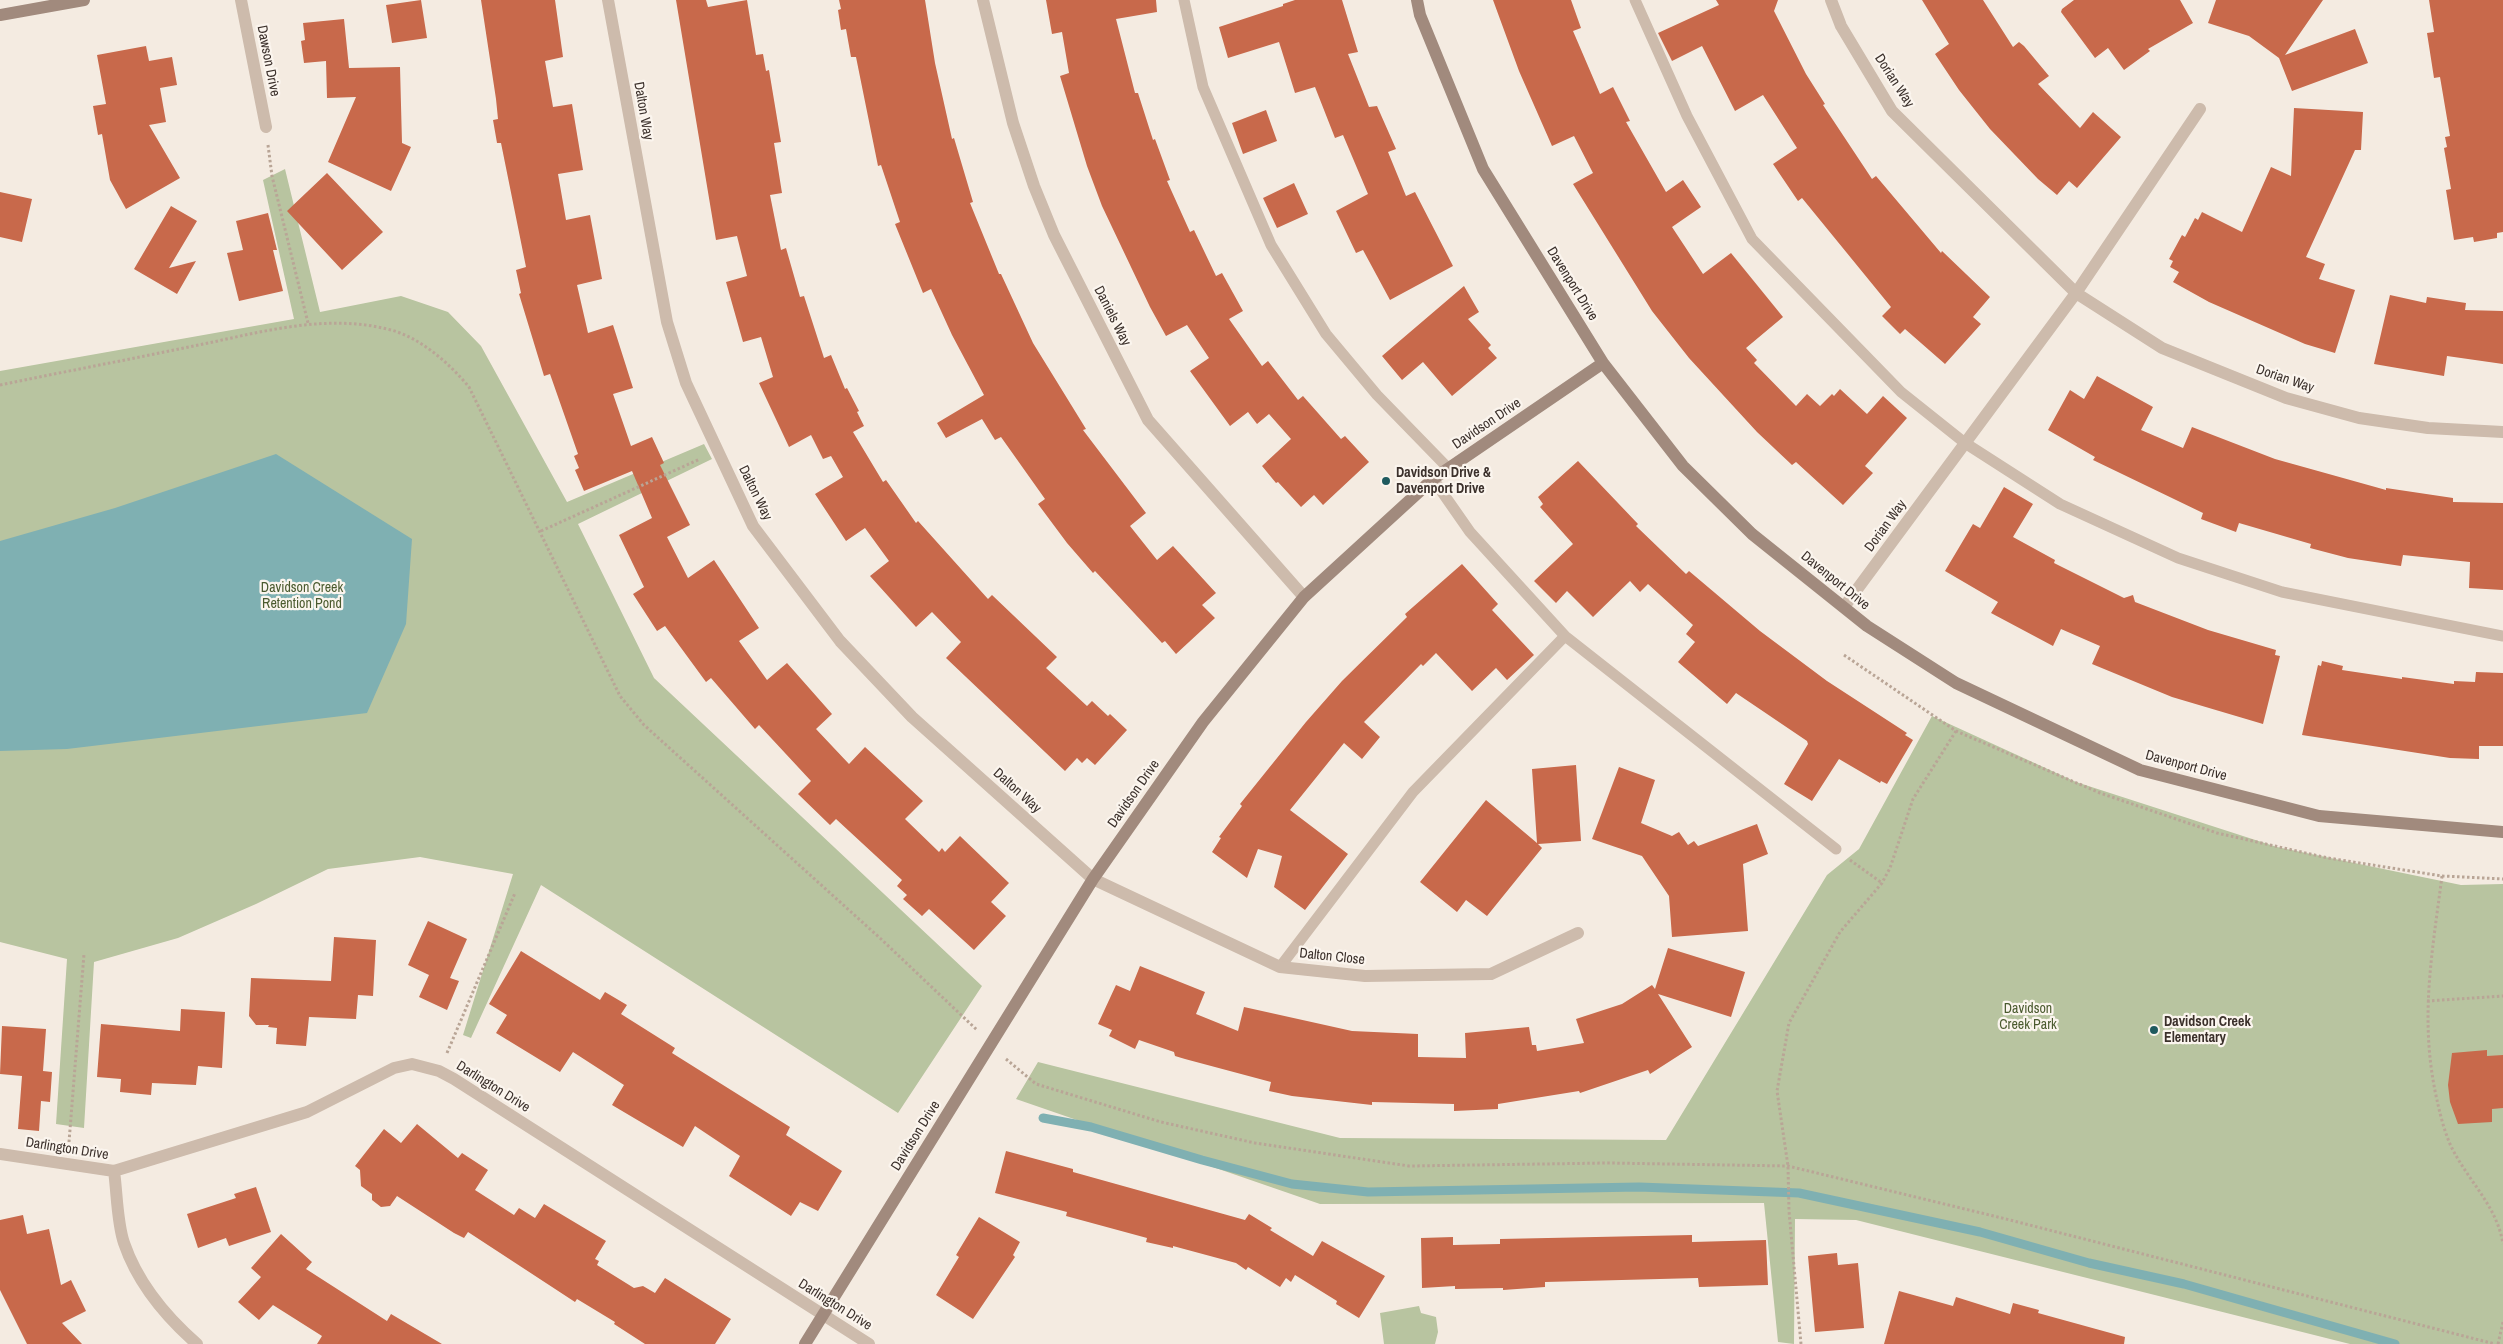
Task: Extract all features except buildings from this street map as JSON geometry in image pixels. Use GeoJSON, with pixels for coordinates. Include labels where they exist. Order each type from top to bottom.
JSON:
{"type":"FeatureCollection","features":[{"type":"Feature","properties":{"kind":"street"},"geometry":{"type":"LineString","coordinates":[[0,15],[84,0]]}},
{"type":"Feature","properties":{"kind":"street","name":"Dawson Drive"},"geometry":{"type":"LineString","coordinates":[[241,0],[266,127]]}},
{"type":"Feature","properties":{"kind":"street","name":"Dalton Way"},"geometry":{"type":"LineString","coordinates":[[608,0],[667,322],[686,382],[753,526],[840,641],[912,717],[1093,879]]}},
{"type":"Feature","properties":{"kind":"street","name":"Daniels Way"},"geometry":{"type":"LineString","coordinates":[[983,0],[1013,124],[1034,186],[1054,235],[1148,420],[1304,597]]}},
{"type":"Feature","properties":{"kind":"street","name":"Davenport Drive"},"geometry":{"type":"LineString","coordinates":[[1417,0],[1420,15],[1483,169],[1603,363],[1683,466],[1752,534],[1892,644],[1956,683],[2140,770],[2320,816],[2503,832]]}},
{"type":"Feature","properties":{"kind":"street","name":"Dorian Way"},"geometry":{"type":"LineString","coordinates":[[1831,0],[1841,26],[1892,111],[2076,293],[2162,348],[2286,398],[2359,418],[2428,428],[2503,432]]}},
{"type":"Feature","properties":{"kind":"street","name":"Dorian Way"},"geometry":{"type":"LineString","coordinates":[[1844,607],[2076,293],[2200,109]]}},
{"type":"Feature","properties":{"kind":"street","name":"Davidson Drive"},"geometry":{"type":"LineString","coordinates":[[805,1344],[1093,879],[1203,722],[1304,597],[1433,479],[1603,363]]}},
{"type":"Feature","properties":{"kind":"street","name":"Dalton Close"},"geometry":{"type":"LineString","coordinates":[[1093,879],[1280,966],[1365,976],[1491,974],[1578,933]]}},
{"type":"Feature","properties":{"kind":"street","name":"Darlington Drive"},"geometry":{"type":"LineString","coordinates":[[0,1154],[114,1171],[307,1112],[394,1068],[412,1064],[439,1072],[454,1079],[869,1344]]}},
{"type":"Feature","properties":{"kind":"street"},"geometry":{"type":"LineString","coordinates":[[114,1171],[123,1242],[141,1279],[169,1319],[198,1344]]}},
{"type":"Feature","properties":{"kind":"lane"},"geometry":{"type":"LineString","coordinates":[[1184,0],[1203,87],[1271,245],[1326,334],[1378,395],[1448,468]]}},
{"type":"Feature","properties":{"kind":"lane"},"geometry":{"type":"LineString","coordinates":[[1635,0],[1687,116],[1752,239],[1901,392],[1965,444],[2060,504],[2178,558],[2282,592],[2503,636]]}},
{"type":"Feature","properties":{"kind":"lane"},"geometry":{"type":"LineString","coordinates":[[1433,479],[1470,532],[1565,636],[1836,849]]}},
{"type":"Feature","properties":{"kind":"lane"},"geometry":{"type":"LineString","coordinates":[[1280,966],[1413,792],[1565,636]]}},
{"type":"Feature","properties":{"kind":"path"},"geometry":{"type":"LineString","coordinates":[[266,127],[272,176],[308,323]]}},
{"type":"Feature","properties":{"kind":"path"},"geometry":{"type":"LineString","coordinates":[[0,385],[308,323],[368,326],[392,330],[421,345],[450,364],[469,387],[620,696],[644,725],[881,939],[991,1043],[1011,1066],[1036,1084],[1161,1122],[1255,1143],[1409,1166],[1608,1163],[1788,1166],[2006,1219],[2496,1344],[2503,1322]]}},
{"type":"Feature","properties":{"kind":"path"},"geometry":{"type":"LineString","coordinates":[[541,532],[717,450]]}},
{"type":"Feature","properties":{"kind":"path"},"geometry":{"type":"LineString","coordinates":[[1844,655],[1956,731],[2100,793],[2217,833],[2328,858],[2442,876],[2503,879]]}},
{"type":"Feature","properties":{"kind":"path"},"geometry":{"type":"LineString","coordinates":[[1801,1344],[1789,1211],[1788,1166],[1777,1091],[1789,1023],[1840,932],[1882,883],[1890,868],[1913,799],[1956,731]]}},
{"type":"Feature","properties":{"kind":"path"},"geometry":{"type":"LineString","coordinates":[[1836,849],[1882,883]]}},
{"type":"Feature","properties":{"kind":"path"},"geometry":{"type":"LineString","coordinates":[[2442,876],[2430,955],[2427,1001],[2427,1032],[2433,1080],[2450,1143],[2492,1211],[2500,1227],[2503,1244]]}},
{"type":"Feature","properties":{"kind":"path"},"geometry":{"type":"LineString","coordinates":[[447,1053],[515,893]]}},
{"type":"Feature","properties":{"kind":"path"},"geometry":{"type":"LineString","coordinates":[[69,1142],[84,954]]}},
{"type":"Feature","properties":{"kind":"path"},"geometry":{"type":"LineString","coordinates":[[2427,1001],[2503,996]]}},
{"type":"Feature","properties":{"kind":"green space","name":"Davidson Creek Retention Pond"},"geometry":{"type":"Polygon","coordinates":[[[285,169],[320,312],[401,296],[448,312],[481,346],[567,502],[704,444],[712,459],[578,524],[654,678],[982,986],[898,1113],[541,885],[471,1038],[463,1035],[513,874],[420,857],[328,869],[256,904],[178,938],[94,962],[84,1128],[56,1124],[67,959],[0,942],[0,371],[294,319],[263,180],[285,169]]]}},
{"type":"Feature","properties":{"kind":"green space","name":"Davidson Creek Park"},"geometry":{"type":"Polygon","coordinates":[[[1932,716],[2076,782],[2277,847],[2461,885],[2503,884],[2503,1344],[2350,1344],[1856,1220],[1795,1219],[1794,1344],[1778,1342],[1764,1203],[1320,1204],[1016,1099],[1038,1062],[1340,1138],[1666,1140],[1827,875],[1859,849],[1932,716]]]}},
{"type":"Feature","properties":{"kind":"green space"},"geometry":{"type":"Polygon","coordinates":[[[1419,1306],[1421,1313],[1436,1317],[1438,1332],[1435,1344],[1384,1344],[1380,1313],[1419,1306]]]}},
{"type":"Feature","properties":{"kind":"water"},"geometry":{"type":"Polygon","coordinates":[[[276,454],[412,539],[406,624],[367,713],[67,749],[0,751],[0,541],[115,508],[276,454]]]}},
{"type":"Feature","properties":{"kind":"waterway"},"geometry":{"type":"LineString","coordinates":[[1043,1118],[1091,1127],[1292,1184],[1368,1192],[1639,1187],[1799,1193],[1980,1232],[2089,1263],[2184,1284],[2395,1344]]}},
{"type":"Feature","properties":{"kind":"place","name":"Davidson Drive & Davenport Drive"},"geometry":{"type":"Point","coordinates":[1386,481]}},
{"type":"Feature","properties":{"kind":"place","name":"Davidson Creek Elementary"},"geometry":{"type":"Point","coordinates":[2154,1030]}}]}
